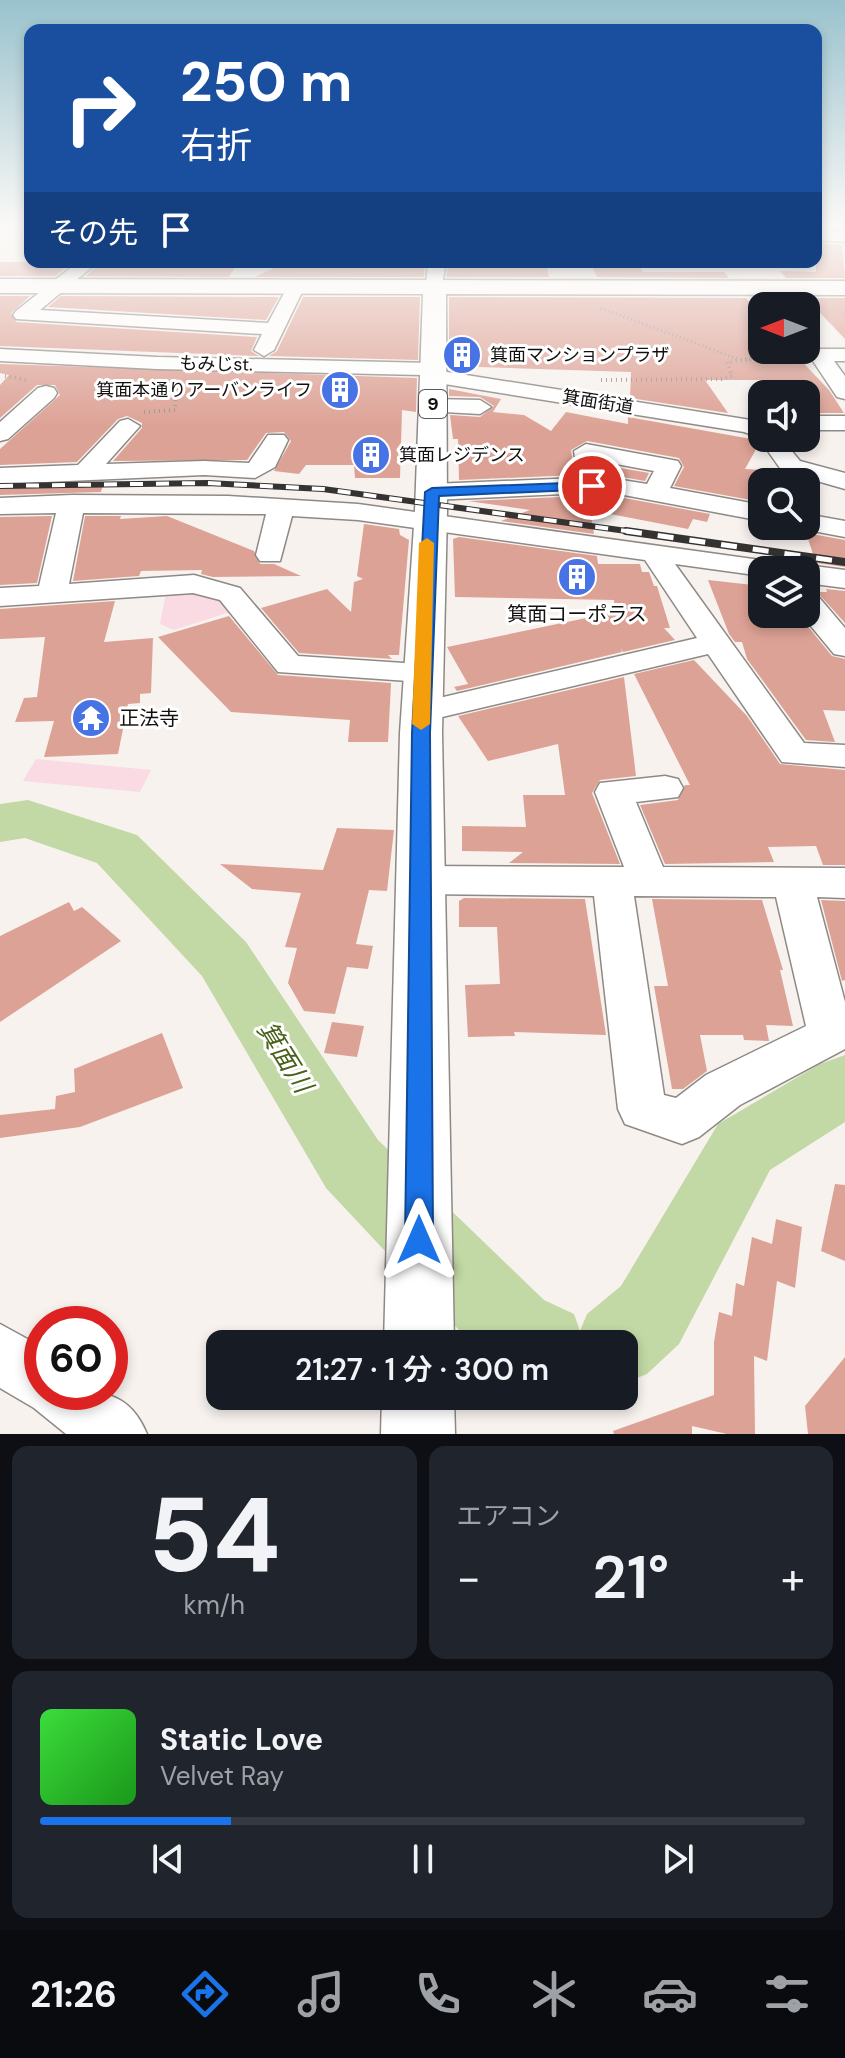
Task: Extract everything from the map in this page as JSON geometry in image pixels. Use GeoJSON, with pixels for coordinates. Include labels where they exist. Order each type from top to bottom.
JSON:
{"type":"FeatureCollection","features":[{"type":"Feature","properties":{"kind":"main road","name":"9"},"geometry":{"type":"LineString","coordinates":[[419,1330],[422,692],[431,506],[435,294]]}},
{"type":"Feature","properties":{"kind":"main road","name":"9"},"geometry":{"type":"LineString","coordinates":[[418,1410],[418,1434]]}},
{"type":"Feature","properties":{"kind":"street"},"geometry":{"type":"LineString","coordinates":[[48,294],[17,320],[274,329]]}},
{"type":"Feature","properties":{"kind":"street"},"geometry":{"type":"LineString","coordinates":[[256,365],[292,294]]}},
{"type":"Feature","properties":{"kind":"street","name":"もみじst."},"geometry":{"type":"LineString","coordinates":[[0,355],[432,373]]}},
{"type":"Feature","properties":{"kind":"street"},"geometry":{"type":"LineString","coordinates":[[820,355],[845,355]]}},
{"type":"Feature","properties":{"kind":"street"},"geometry":{"type":"LineString","coordinates":[[820,356],[845,392]]}},
{"type":"Feature","properties":{"kind":"street","name":"箕面街道"},"geometry":{"type":"LineString","coordinates":[[432,373],[748,427]]}},
{"type":"Feature","properties":{"kind":"street"},"geometry":{"type":"LineString","coordinates":[[0,434],[46,393]]}},
{"type":"Feature","properties":{"kind":"street"},"geometry":{"type":"LineString","coordinates":[[433,406],[480,407]]}},
{"type":"Feature","properties":{"kind":"street"},"geometry":{"type":"LineString","coordinates":[[820,423],[845,423]]}},
{"type":"Feature","properties":{"kind":"street"},"geometry":{"type":"LineString","coordinates":[[86,472],[134,424]]}},
{"type":"Feature","properties":{"kind":"street"},"geometry":{"type":"LineString","coordinates":[[0,476],[204,468],[255,471],[266,462],[276,440]]}},
{"type":"Feature","properties":{"kind":"street"},"geometry":{"type":"LineString","coordinates":[[592,486],[586,451],[669,466],[654,493]]}},
{"type":"Feature","properties":{"kind":"street","name":"箕面街道"},"geometry":{"type":"LineString","coordinates":[[779,452],[791,466],[845,481]]}},
{"type":"Feature","properties":{"kind":"street"},"geometry":{"type":"LineString","coordinates":[[0,506],[72,503],[431,506],[608,484],[748,510]]}},
{"type":"Feature","properties":{"kind":"street"},"geometry":{"type":"LineString","coordinates":[[52,593],[72,503]]}},
{"type":"Feature","properties":{"kind":"street"},"geometry":{"type":"LineString","coordinates":[[431,506],[660,553],[748,566]]}},
{"type":"Feature","properties":{"kind":"street"},"geometry":{"type":"LineString","coordinates":[[270,555],[281,507]]}},
{"type":"Feature","properties":{"kind":"street"},"geometry":{"type":"LineString","coordinates":[[820,525],[845,529]]}},
{"type":"Feature","properties":{"kind":"street"},"geometry":{"type":"LineString","coordinates":[[660,553],[659,562],[794,754],[845,756]]}},
{"type":"Feature","properties":{"kind":"street"},"geometry":{"type":"LineString","coordinates":[[820,576],[845,579]]}},
{"type":"Feature","properties":{"kind":"street"},"geometry":{"type":"LineString","coordinates":[[0,597],[194,584],[230,594],[289,665],[422,692],[714,643]]}},
{"type":"Feature","properties":{"kind":"street"},"geometry":{"type":"LineString","coordinates":[[820,618],[845,647]]}},
{"type":"Feature","properties":{"kind":"street"},"geometry":{"type":"LineString","coordinates":[[665,788],[613,792],[630,881],[642,1109],[682,1122],[723,1090],[831,1035],[793,882]]}},
{"type":"Feature","properties":{"kind":"street"},"geometry":{"type":"LineString","coordinates":[[421,880],[845,883]]}},
{"type":"Feature","properties":{"kind":"street"},"geometry":{"type":"LineString","coordinates":[[0,1353],[24,1370]]}},
{"type":"Feature","properties":{"kind":"street"},"geometry":{"type":"LineString","coordinates":[[83,1410],[117,1434]]}},
{"type":"Feature","properties":{"kind":"path"},"geometry":{"type":"LineString","coordinates":[[591,303],[654,330],[739,359]]}},
{"type":"Feature","properties":{"kind":"path"},"geometry":{"type":"LineString","coordinates":[[594,380],[728,378],[732,376],[727,362],[748,359]]}},
{"type":"Feature","properties":{"kind":"path"},"geometry":{"type":"LineString","coordinates":[[134,424],[141,412],[175,410],[176,383]]}},
{"type":"Feature","properties":{"kind":"shaded area"},"geometry":{"type":"Polygon","coordinates":[[[191,590],[219,595],[233,611],[174,630],[160,624],[166,593],[191,590]]]}},
{"type":"Feature","properties":{"kind":"shaded area"},"geometry":{"type":"Polygon","coordinates":[[[36,759],[151,770],[140,792],[23,781],[36,759]]]}},
{"type":"Feature","properties":{"kind":"building"},"geometry":{"type":"Polygon","coordinates":[[[0,296],[30,296],[11,313],[16,322],[257,337],[251,351],[259,356],[0,346],[0,296]]]}},
{"type":"Feature","properties":{"kind":"building"},"geometry":{"type":"Polygon","coordinates":[[[61,296],[279,297],[266,320],[48,307],[61,296]]]}},
{"type":"Feature","properties":{"kind":"building"},"geometry":{"type":"Polygon","coordinates":[[[303,297],[420,297],[418,360],[269,356],[277,351],[303,297]]]}},
{"type":"Feature","properties":{"kind":"building"},"geometry":{"type":"Polygon","coordinates":[[[449,297],[746,298],[748,364],[804,364],[820,380],[705,380],[728,413],[630,398],[631,372],[449,366],[449,297]]]}},
{"type":"Feature","properties":{"kind":"building"},"geometry":{"type":"Polygon","coordinates":[[[820,298],[845,298],[845,339],[820,313],[820,298]]]}},
{"type":"Feature","properties":{"kind":"building"},"geometry":{"type":"Polygon","coordinates":[[[0,364],[417,378],[416,412],[402,410],[400,478],[355,478],[354,465],[306,465],[299,474],[274,471],[291,441],[284,432],[266,433],[247,460],[113,461],[142,428],[142,423],[127,416],[118,419],[77,462],[0,465],[0,449],[60,395],[55,385],[37,385],[0,418],[0,385],[9,375],[0,373],[0,364]]]}},
{"type":"Feature","properties":{"kind":"building"},"geometry":{"type":"Polygon","coordinates":[[[820,381],[829,390],[844,413],[820,413],[820,381]]]}},
{"type":"Feature","properties":{"kind":"building"},"geometry":{"type":"Polygon","coordinates":[[[449,389],[501,399],[493,412],[524,415],[551,431],[566,412],[628,424],[628,417],[748,438],[748,452],[755,452],[745,469],[748,469],[748,499],[674,486],[684,467],[679,458],[587,441],[571,450],[575,475],[459,480],[458,439],[453,439],[450,415],[480,417],[494,406],[480,397],[449,396],[449,389]]]}},
{"type":"Feature","properties":{"kind":"building"},"geometry":{"type":"Polygon","coordinates":[[[604,465],[649,473],[645,481],[606,474],[604,465]]]}},
{"type":"Feature","properties":{"kind":"building"},"geometry":{"type":"Polygon","coordinates":[[[104,482],[101,492],[0,495],[0,487],[104,482]]]}},
{"type":"Feature","properties":{"kind":"building"},"geometry":{"type":"Polygon","coordinates":[[[608,495],[710,514],[707,522],[693,519],[688,529],[600,512],[599,516],[591,516],[594,534],[501,521],[530,510],[468,501],[608,495]]]}},
{"type":"Feature","properties":{"kind":"building"},"geometry":{"type":"Polygon","coordinates":[[[52,516],[37,583],[0,585],[0,517],[52,516]]]}},
{"type":"Feature","properties":{"kind":"building"},"geometry":{"type":"Polygon","coordinates":[[[85,516],[121,516],[120,519],[167,516],[254,551],[260,564],[274,564],[301,576],[213,577],[201,574],[202,570],[141,571],[139,576],[73,581],[85,516]]]}},
{"type":"Feature","properties":{"kind":"building"},"geometry":{"type":"Polygon","coordinates":[[[364,524],[399,529],[400,535],[409,540],[399,655],[388,655],[392,659],[299,653],[261,608],[327,589],[351,612],[354,582],[363,579],[357,576],[364,524]]]}},
{"type":"Feature","properties":{"kind":"building"},"geometry":{"type":"Polygon","coordinates":[[[820,536],[845,540],[845,567],[820,564],[820,556],[814,556],[808,540],[820,540],[820,536]]]}},
{"type":"Feature","properties":{"kind":"building"},"geometry":{"type":"Polygon","coordinates":[[[459,537],[597,556],[598,564],[640,564],[642,572],[649,572],[654,586],[657,586],[670,628],[664,628],[675,640],[623,652],[621,648],[622,652],[457,691],[454,687],[468,684],[447,647],[615,612],[614,600],[455,597],[453,539],[459,537]]]}},
{"type":"Feature","properties":{"kind":"building"},"geometry":{"type":"Polygon","coordinates":[[[708,580],[748,584],[748,628],[809,628],[832,656],[845,659],[845,711],[823,710],[835,742],[806,740],[747,659],[742,642],[735,642],[708,580]]]}},
{"type":"Feature","properties":{"kind":"building"},"geometry":{"type":"Polygon","coordinates":[[[826,589],[845,591],[845,623],[820,595],[820,592],[827,592],[826,589]]]}},
{"type":"Feature","properties":{"kind":"building"},"geometry":{"type":"Polygon","coordinates":[[[115,601],[104,642],[153,638],[151,693],[140,694],[140,703],[128,704],[118,754],[44,757],[54,721],[15,722],[24,698],[37,697],[45,637],[0,639],[0,609],[115,601]]]}},
{"type":"Feature","properties":{"kind":"building"},"geometry":{"type":"Polygon","coordinates":[[[229,616],[278,675],[391,683],[388,742],[348,742],[350,720],[231,712],[158,637],[229,616]]]}},
{"type":"Feature","properties":{"kind":"building"},"geometry":{"type":"Polygon","coordinates":[[[694,660],[747,716],[780,764],[845,770],[845,865],[823,865],[816,846],[768,847],[774,862],[665,864],[640,805],[678,800],[685,785],[690,785],[634,674],[694,660]]]}},
{"type":"Feature","properties":{"kind":"building"},"geometry":{"type":"Polygon","coordinates":[[[624,677],[636,776],[600,780],[592,793],[620,864],[509,863],[523,852],[462,851],[462,826],[526,827],[523,795],[565,795],[558,744],[488,761],[458,716],[624,677]]]}},
{"type":"Feature","properties":{"kind":"building"},"geometry":{"type":"Polygon","coordinates":[[[337,828],[394,830],[387,891],[369,890],[356,944],[373,946],[368,969],[347,967],[335,1014],[304,1011],[288,983],[297,948],[285,947],[301,893],[252,889],[220,864],[323,870],[337,828]]]}},
{"type":"Feature","properties":{"kind":"building"},"geometry":{"type":"Polygon","coordinates":[[[464,898],[585,899],[606,1035],[514,1032],[515,1036],[468,1037],[465,985],[500,984],[497,927],[459,927],[459,901],[464,898]]]}},
{"type":"Feature","properties":{"kind":"building"},"geometry":{"type":"Polygon","coordinates":[[[652,899],[762,900],[783,970],[780,970],[793,1026],[766,1025],[769,1041],[744,1040],[743,1035],[700,1035],[707,1071],[683,1089],[672,1089],[654,986],[668,986],[652,899]]]}},
{"type":"Feature","properties":{"kind":"building"},"geometry":{"type":"Polygon","coordinates":[[[821,900],[845,901],[845,980],[842,981],[821,900]]]}},
{"type":"Feature","properties":{"kind":"building"},"geometry":{"type":"Polygon","coordinates":[[[69,902],[74,911],[82,907],[121,941],[0,1022],[0,936],[69,902]]]}},
{"type":"Feature","properties":{"kind":"building"},"geometry":{"type":"Polygon","coordinates":[[[332,1022],[364,1026],[357,1057],[324,1053],[332,1022]]]}},
{"type":"Feature","properties":{"kind":"building"},"geometry":{"type":"Polygon","coordinates":[[[162,1033],[183,1088],[80,1127],[0,1138],[0,1115],[55,1109],[56,1096],[75,1092],[74,1069],[162,1033]]]}},
{"type":"Feature","properties":{"kind":"building"},"geometry":{"type":"Polygon","coordinates":[[[835,1184],[845,1185],[845,1261],[821,1251],[835,1184]]]}},
{"type":"Feature","properties":{"kind":"building"},"geometry":{"type":"Polygon","coordinates":[[[776,1219],[802,1227],[795,1288],[777,1281],[767,1361],[754,1356],[755,1434],[727,1434],[692,1426],[692,1434],[614,1434],[613,1431],[714,1395],[714,1342],[719,1312],[732,1316],[736,1283],[744,1286],[752,1237],[772,1244],[776,1219]]]}},
{"type":"Feature","properties":{"kind":"building"},"geometry":{"type":"Polygon","coordinates":[[[845,1357],[845,1434],[808,1434],[805,1406],[845,1357]]]}},
{"type":"Feature","properties":{"kind":"waterway","name":"箕面川"},"geometry":{"type":"LineString","coordinates":[[0,823],[28,819],[117,849],[224,959],[352,1164],[517,1330]]}},
{"type":"Feature","properties":{"kind":"waterway","name":"箕面川"},"geometry":{"type":"LineString","coordinates":[[633,1330],[650,1315],[744,1147],[845,1085]]}},
{"type":"Feature","properties":{"kind":"railway"},"geometry":{"type":"LineString","coordinates":[[0,486],[207,483],[323,489],[641,533]]}},
{"type":"Feature","properties":{"kind":"railway"},"geometry":{"type":"LineString","coordinates":[[626,531],[845,562]]}},
{"type":"Feature","properties":{"kind":"slow traffic"},"geometry":{"type":"LineString","coordinates":[[421,724],[427,543]]}},
{"type":"Feature","properties":{"kind":"place","name":"箕面マンションプラザ"},"geometry":{"type":"Point","coordinates":[462,355]}},
{"type":"Feature","properties":{"kind":"place","name":"箕面本通りアーバンライフ"},"geometry":{"type":"Point","coordinates":[340,390]}},
{"type":"Feature","properties":{"kind":"place","name":"箕面レジデンス"},"geometry":{"type":"Point","coordinates":[371,455]}},
{"type":"Feature","properties":{"kind":"place","name":"箕面コーポラス"},"geometry":{"type":"Point","coordinates":[577,577]}},
{"type":"Feature","properties":{"kind":"place","name":"正法寺"},"geometry":{"type":"Point","coordinates":[91,718]}},
{"type":"Feature","properties":{"kind":"route"},"geometry":{"type":"LineString","coordinates":[[419,1240],[421,733],[427,541],[432,492],[592,486]]}}]}
